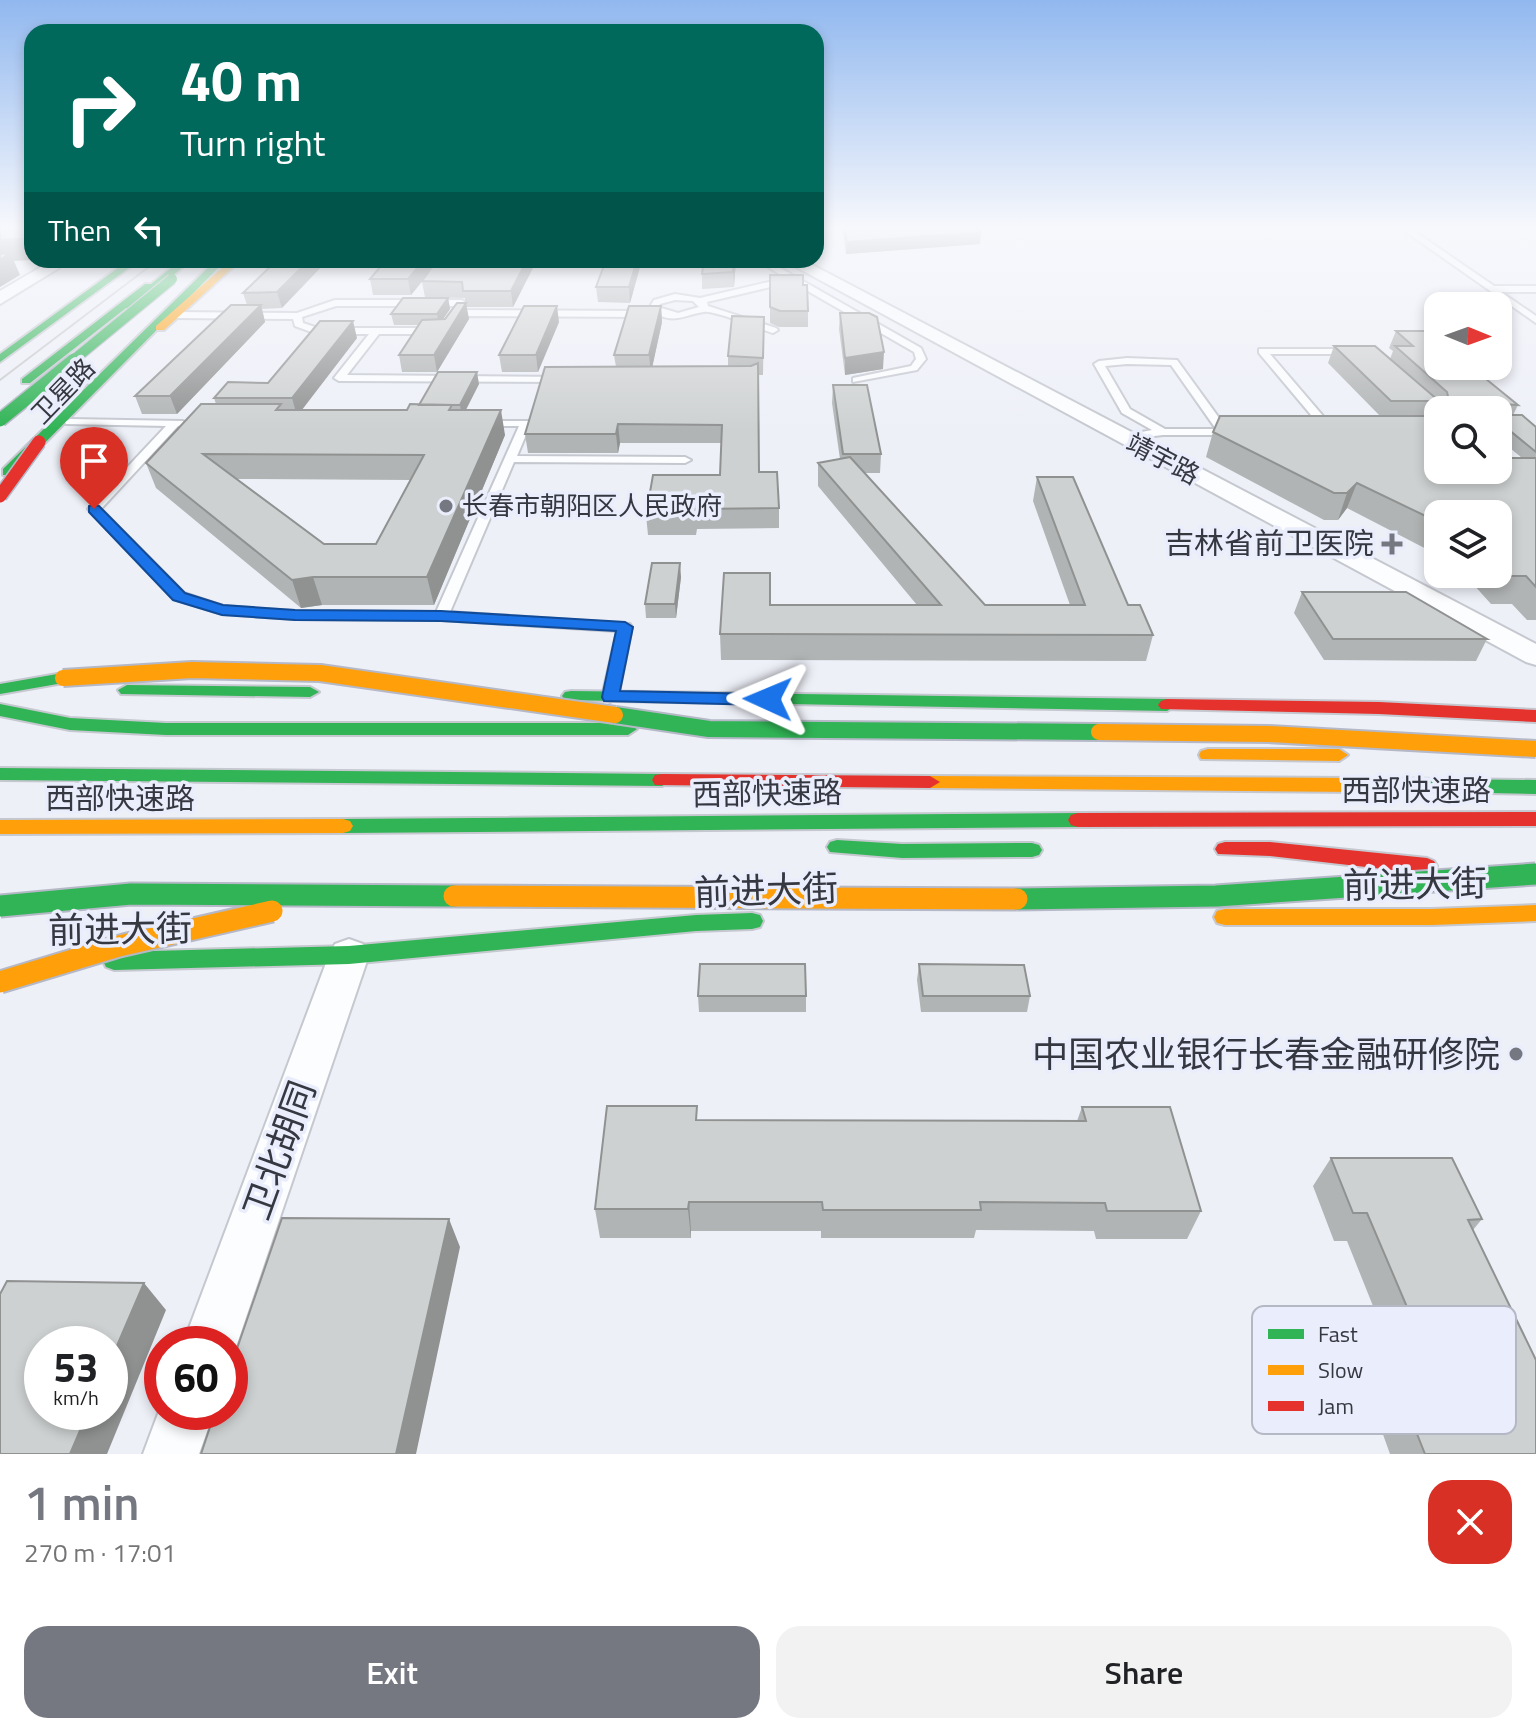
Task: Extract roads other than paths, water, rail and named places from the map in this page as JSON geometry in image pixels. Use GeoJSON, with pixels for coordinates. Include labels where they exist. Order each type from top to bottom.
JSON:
{"type":"FeatureCollection","features":[{"type":"Feature","properties":{"kind":"main road","name":"卫星路"},"geometry":{"type":"LineString","coordinates":[[0,359],[87,295]]}},
{"type":"Feature","properties":{"kind":"main road"},"geometry":{"type":"LineString","coordinates":[[0,402],[139,295]]}},
{"type":"Feature","properties":{"kind":"main road","name":"卫星路"},"geometry":{"type":"LineString","coordinates":[[4,429],[144,295]]}},
{"type":"Feature","properties":{"kind":"main road"},"geometry":{"type":"LineString","coordinates":[[4,429],[154,295]]}},
{"type":"Feature","properties":{"kind":"main road"},"geometry":{"type":"LineString","coordinates":[[0,479],[186,295]]}},
{"type":"Feature","properties":{"kind":"main road","name":"卫星路"},"geometry":{"type":"LineString","coordinates":[[0,495],[197,295]]}},
{"type":"Feature","properties":{"kind":"main road"},"geometry":{"type":"LineString","coordinates":[[0,495],[39,442]]}},
{"type":"Feature","properties":{"kind":"main road"},"geometry":{"type":"LineString","coordinates":[[0,690],[151,669],[257,668],[320,673],[709,729]]}},
{"type":"Feature","properties":{"kind":"main road"},"geometry":{"type":"LineString","coordinates":[[0,690],[1379,708],[1536,716]]}},
{"type":"Feature","properties":{"kind":"main road"},"geometry":{"type":"LineString","coordinates":[[0,710],[70,724],[166,729],[1253,733],[1536,748]]}},
{"type":"Feature","properties":{"kind":"main road"},"geometry":{"type":"LineString","coordinates":[[1195,755],[1525,752],[1536,748]]}},
{"type":"Feature","properties":{"kind":"main road"},"geometry":{"type":"LineString","coordinates":[[703,781],[772,761]]}},
{"type":"Feature","properties":{"kind":"main road","name":"西部快速路"},"geometry":{"type":"LineString","coordinates":[[0,774],[1536,787]]}},
{"type":"Feature","properties":{"kind":"main road","name":"西部快速路"},"geometry":{"type":"LineString","coordinates":[[0,827],[1536,819]]}},
{"type":"Feature","properties":{"kind":"main road"},"geometry":{"type":"LineString","coordinates":[[701,824],[772,842]]}},
{"type":"Feature","properties":{"kind":"main road"},"geometry":{"type":"LineString","coordinates":[[816,845],[902,851],[1046,850]]}},
{"type":"Feature","properties":{"kind":"main road"},"geometry":{"type":"LineString","coordinates":[[1206,849],[1270,849],[1536,876]]}},
{"type":"Feature","properties":{"kind":"main road"},"geometry":{"type":"LineString","coordinates":[[0,906],[131,894],[965,899],[1216,896],[1536,876]]}},
{"type":"Feature","properties":{"kind":"main road"},"geometry":{"type":"LineString","coordinates":[[0,982],[119,946],[356,894]]}},
{"type":"Feature","properties":{"kind":"main road","name":"前进大街"},"geometry":{"type":"LineString","coordinates":[[1208,918],[1536,913]]}},
{"type":"Feature","properties":{"kind":"main road","name":"前进大街"},"geometry":{"type":"LineString","coordinates":[[0,963],[349,955],[696,923],[766,920]]}},
{"type":"Feature","properties":{"kind":"street","name":"靖宇路"},"geometry":{"type":"LineString","coordinates":[[856,295],[1536,656]]}},
{"type":"Feature","properties":{"kind":"street","name":"卫北胡同"},"geometry":{"type":"LineString","coordinates":[[216,1326],[349,955]]}},
{"type":"Feature","properties":{"kind":"street"},"geometry":{"type":"LineString","coordinates":[[171,1454],[180,1430]]}},
{"type":"Feature","properties":{"kind":"lane"},"geometry":{"type":"LineString","coordinates":[[414,302],[419,295]]}},
{"type":"Feature","properties":{"kind":"lane"},"geometry":{"type":"LineString","coordinates":[[455,313],[685,315],[726,295]]}},
{"type":"Feature","properties":{"kind":"lane"},"geometry":{"type":"LineString","coordinates":[[832,295],[918,350],[921,359],[914,368],[857,380]]}},
{"type":"Feature","properties":{"kind":"lane"},"geometry":{"type":"LineString","coordinates":[[1500,295],[1536,320]]}},
{"type":"Feature","properties":{"kind":"lane"},"geometry":{"type":"LineString","coordinates":[[659,313],[654,305],[661,300],[682,297],[773,330]]}},
{"type":"Feature","properties":{"kind":"lane"},"geometry":{"type":"LineString","coordinates":[[174,315],[298,316],[335,303],[462,303],[444,331],[317,331],[298,324],[298,316]]}},
{"type":"Feature","properties":{"kind":"lane"},"geometry":{"type":"LineString","coordinates":[[376,331],[339,378],[581,379]]}},
{"type":"Feature","properties":{"kind":"lane"},"geometry":{"type":"LineString","coordinates":[[1331,432],[1262,351],[1366,351]]}},
{"type":"Feature","properties":{"kind":"lane"},"geometry":{"type":"LineString","coordinates":[[1163,432],[1126,411],[1099,364],[1174,362],[1224,432]]}},
{"type":"Feature","properties":{"kind":"lane"},"geometry":{"type":"LineString","coordinates":[[70,422],[191,423]]}},
{"type":"Feature","properties":{"kind":"lane"},"geometry":{"type":"LineString","coordinates":[[175,423],[94,509],[179,596],[222,610],[280,614],[441,616],[625,627],[610,697]]}},
{"type":"Feature","properties":{"kind":"lane"},"geometry":{"type":"LineString","coordinates":[[441,616],[526,423],[462,423]]}},
{"type":"Feature","properties":{"kind":"lane"},"geometry":{"type":"LineString","coordinates":[[1125,438],[1163,432],[1240,432]]}},
{"type":"Feature","properties":{"kind":"lane"},"geometry":{"type":"LineString","coordinates":[[1316,432],[1347,432]]}},
{"type":"Feature","properties":{"kind":"lane"},"geometry":{"type":"LineString","coordinates":[[510,459],[685,460]]}},
{"type":"Feature","properties":{"kind":"tram line"},"geometry":{"type":"LineString","coordinates":[[0,380],[112,295]]}},
{"type":"Feature","properties":{"kind":"place","name":"长春市朝阳区人民政府"},"geometry":{"type":"Point","coordinates":[446,506]}},
{"type":"Feature","properties":{"kind":"place","name":"吉林省前卫医院"},"geometry":{"type":"Point","coordinates":[1392,544]}},
{"type":"Feature","properties":{"kind":"place","name":"中国农业银行长春金融研修院"},"geometry":{"type":"Point","coordinates":[1516,1054]}}]}
